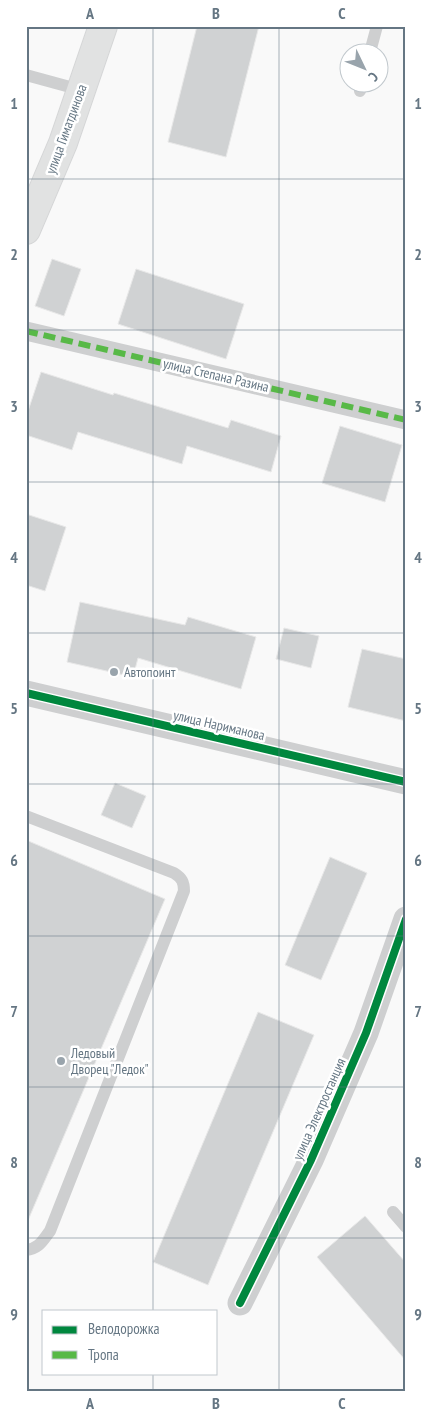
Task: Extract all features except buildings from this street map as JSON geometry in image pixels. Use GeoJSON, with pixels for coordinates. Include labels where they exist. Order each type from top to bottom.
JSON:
{"type":"FeatureCollection","features":[{"type":"Feature","properties":{"kind":"main road","name":"улица Гиматдинова"},"geometry":{"type":"LineString","coordinates":[[26,230],[63,143],[102,26]]}},
{"type":"Feature","properties":{"kind":"street","name":"улица Степана Разина"},"geometry":{"type":"LineString","coordinates":[[26,331],[406,420]]}},
{"type":"Feature","properties":{"kind":"street","name":"улица Нариманова"},"geometry":{"type":"LineString","coordinates":[[26,693],[406,782]]}},
{"type":"Feature","properties":{"kind":"street","name":"улица Электростанция"},"geometry":{"type":"LineString","coordinates":[[240,1303],[311,1160],[362,1042],[406,919]]}},
{"type":"Feature","properties":{"kind":"lane"},"geometry":{"type":"LineString","coordinates":[[373,42],[377,26]]}},
{"type":"Feature","properties":{"kind":"lane"},"geometry":{"type":"LineString","coordinates":[[26,75],[81,90]]}},
{"type":"Feature","properties":{"kind":"lane"},"geometry":{"type":"LineString","coordinates":[[26,816],[174,874],[181,878],[184,884],[184,891],[50,1231],[40,1245],[31,1250],[26,1250]]}},
{"type":"Feature","properties":{"kind":"lane"},"geometry":{"type":"LineString","coordinates":[[393,1212],[406,1226]]}},
{"type":"Feature","properties":{"kind":"marked path"},"geometry":{"type":"LineString","coordinates":[[26,331],[406,420]]}},
{"type":"Feature","properties":{"kind":"cycle path"},"geometry":{"type":"LineString","coordinates":[[26,693],[406,782]]}},
{"type":"Feature","properties":{"kind":"cycle path"},"geometry":{"type":"LineString","coordinates":[[240,1303],[311,1160],[366,1033],[406,919]]}},
{"type":"Feature","properties":{"kind":"place","name":"Автопоинт"},"geometry":{"type":"Point","coordinates":[114,672]}},
{"type":"Feature","properties":{"kind":"place","name":"Ледовый Дворец \"Ледок\""},"geometry":{"type":"Point","coordinates":[61,1061]}}]}
